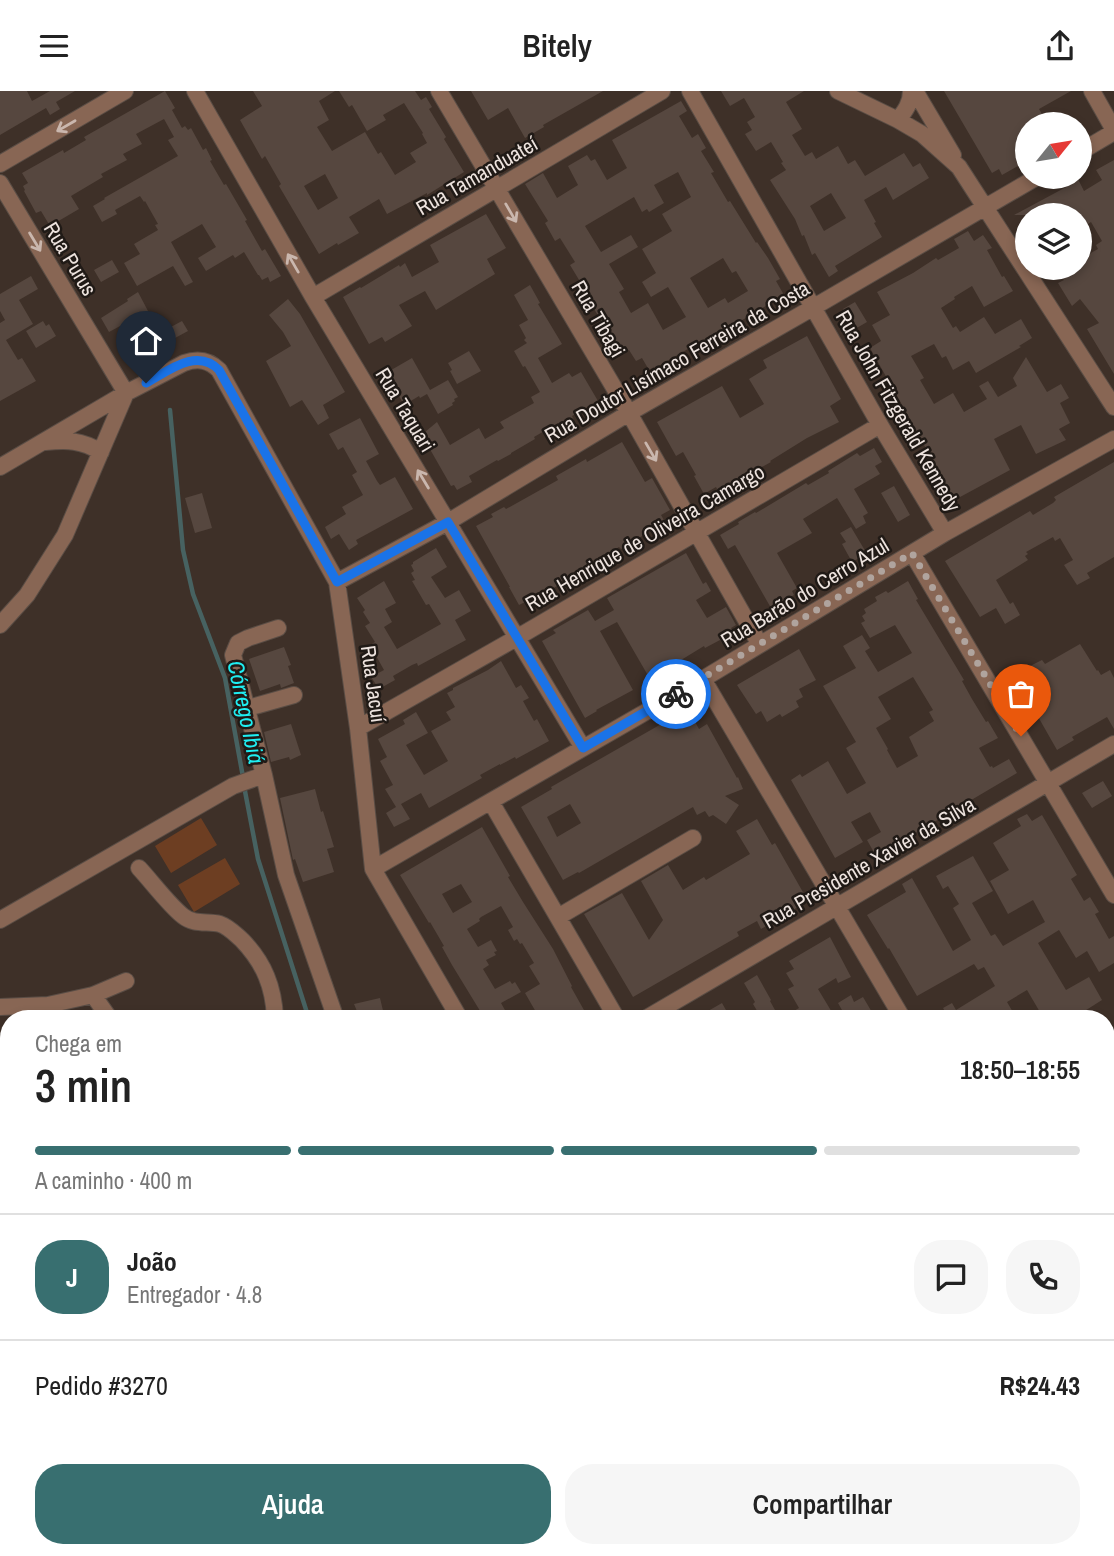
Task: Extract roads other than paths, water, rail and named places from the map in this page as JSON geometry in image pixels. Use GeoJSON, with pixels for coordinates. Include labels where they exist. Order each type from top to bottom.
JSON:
{"type":"FeatureCollection","features":[{"type":"Feature","properties":{"kind":"street"},"geometry":{"type":"LineString","coordinates":[[0,164],[125,91]]}},
{"type":"Feature","properties":{"kind":"street","name":"Rua Taquari"},"geometry":{"type":"LineString","coordinates":[[195,91],[313,297],[583,748]]}},
{"type":"Feature","properties":{"kind":"street","name":"Rua Tibagi"},"geometry":{"type":"LineString","coordinates":[[439,91],[629,413],[759,643]]}},
{"type":"Feature","properties":{"kind":"street","name":"Rua Tamanduateí"},"geometry":{"type":"LineString","coordinates":[[313,297],[662,91]]}},
{"type":"Feature","properties":{"kind":"street","name":"Rua John Fitzgerald Kennedy"},"geometry":{"type":"LineString","coordinates":[[690,91],[880,425],[945,533]]}},
{"type":"Feature","properties":{"kind":"street"},"geometry":{"type":"LineString","coordinates":[[838,91],[902,115],[960,167]]}},
{"type":"Feature","properties":{"kind":"street"},"geometry":{"type":"LineString","coordinates":[[1092,91],[1114,131],[1092,145]]}},
{"type":"Feature","properties":{"kind":"street"},"geometry":{"type":"LineString","coordinates":[[902,115],[916,95],[1114,407]]}},
{"type":"Feature","properties":{"kind":"street"},"geometry":{"type":"LineString","coordinates":[[922,134],[934,133],[937,128]]}},
{"type":"Feature","properties":{"kind":"street","name":"Rua Purus"},"geometry":{"type":"LineString","coordinates":[[0,183],[127,393]]}},
{"type":"Feature","properties":{"kind":"street","name":"Rua Doutor Lisímaco Ferreira da Costa"},"geometry":{"type":"LineString","coordinates":[[337,582],[448,522],[629,413],[1016,189]]}},
{"type":"Feature","properties":{"kind":"street","name":"Rua Jacuí"},"geometry":{"type":"LineString","coordinates":[[127,393],[192,360],[214,364],[337,582],[358,728],[373,869],[455,1010]]}},
{"type":"Feature","properties":{"kind":"street"},"geometry":{"type":"LineString","coordinates":[[0,467],[127,393]]}},
{"type":"Feature","properties":{"kind":"street"},"geometry":{"type":"LineString","coordinates":[[0,625],[27,595],[65,535],[127,393]]}},
{"type":"Feature","properties":{"kind":"street","name":"Rua Henrique de Oliveira Camargo"},"geometry":{"type":"LineString","coordinates":[[358,728],[880,425]]}},
{"type":"Feature","properties":{"kind":"street","name":"Rua Barão do Cerro Azul"},"geometry":{"type":"LineString","coordinates":[[373,869],[702,679],[945,533],[1114,439]]}},
{"type":"Feature","properties":{"kind":"street"},"geometry":{"type":"LineString","coordinates":[[43,442],[87,444],[102,452]]}},
{"type":"Feature","properties":{"kind":"street"},"geometry":{"type":"LineString","coordinates":[[912,553],[1114,895]]}},
{"type":"Feature","properties":{"kind":"street"},"geometry":{"type":"LineString","coordinates":[[278,628],[238,643],[233,655],[248,708],[258,777],[286,875],[333,1010]]}},
{"type":"Feature","properties":{"kind":"street"},"geometry":{"type":"LineString","coordinates":[[702,679],[898,1010]]}},
{"type":"Feature","properties":{"kind":"street"},"geometry":{"type":"LineString","coordinates":[[248,708],[295,695]]}},
{"type":"Feature","properties":{"kind":"street","name":"Rua Presidente Xavier da Silva"},"geometry":{"type":"LineString","coordinates":[[660,1010],[1114,744]]}},
{"type":"Feature","properties":{"kind":"street"},"geometry":{"type":"LineString","coordinates":[[0,920],[233,786],[258,777]]}},
{"type":"Feature","properties":{"kind":"street"},"geometry":{"type":"LineString","coordinates":[[491,802],[612,1010]]}},
{"type":"Feature","properties":{"kind":"street"},"geometry":{"type":"LineString","coordinates":[[558,917],[693,838]]}},
{"type":"Feature","properties":{"kind":"street"},"geometry":{"type":"LineString","coordinates":[[139,867],[184,917],[195,922],[221,925],[232,931],[248,947],[264,968],[271,987],[274,1010]]}},
{"type":"Feature","properties":{"kind":"street"},"geometry":{"type":"LineString","coordinates":[[0,1007],[48,1005],[93,995],[125,981]]}},
{"type":"Feature","properties":{"kind":"street"},"geometry":{"type":"LineString","coordinates":[[93,995],[104,1010]]}},
{"type":"Feature","properties":{"kind":"waterway","name":"Córrego Ibiá"},"geometry":{"type":"LineString","coordinates":[[170,410],[183,550],[193,594],[225,678],[243,777]]}},
{"type":"Feature","properties":{"kind":"waterway","name":"Córrego Ibiá"},"geometry":{"type":"LineString","coordinates":[[244,786],[258,859],[306,1010]]}}]}
